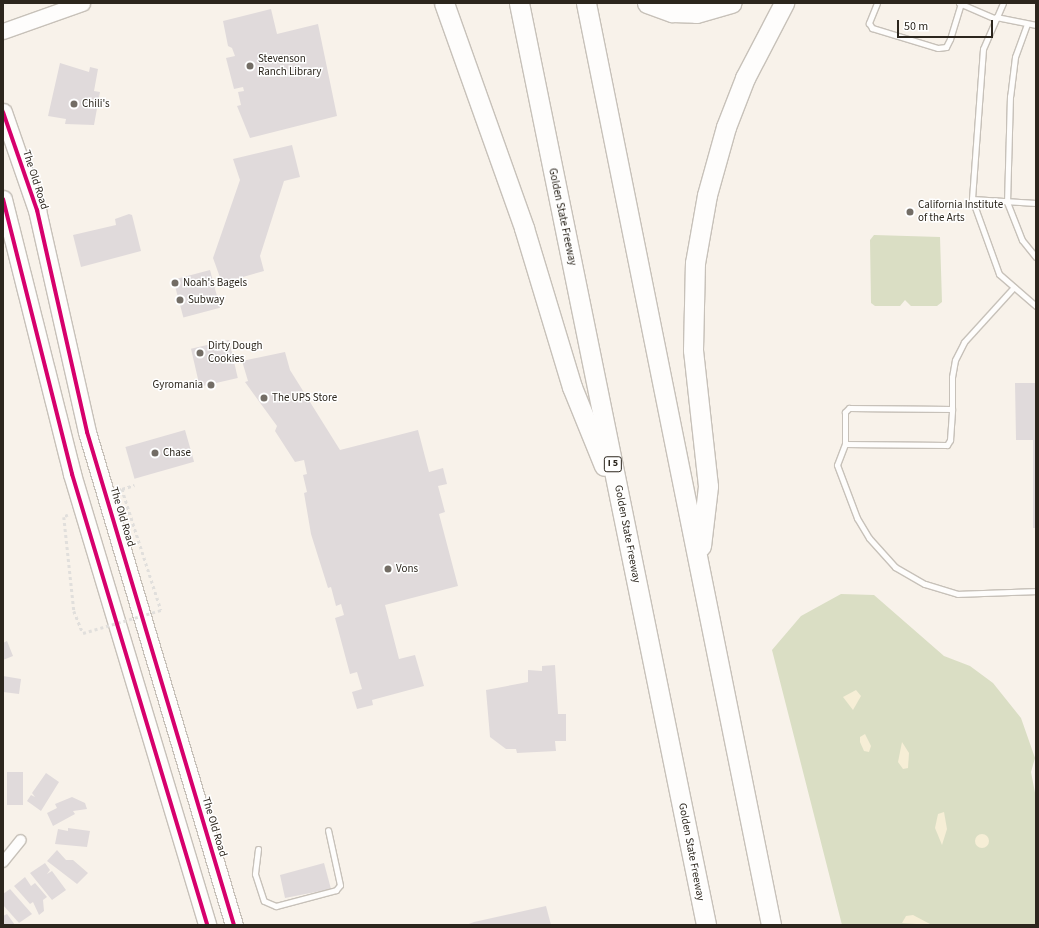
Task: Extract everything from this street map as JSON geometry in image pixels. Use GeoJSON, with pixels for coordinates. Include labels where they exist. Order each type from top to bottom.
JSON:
{"type":"FeatureCollection","features":[{"type":"Feature","properties":{"kind":"highway"},"geometry":{"type":"LineString","coordinates":[[444,3],[529,244],[572,387],[622,508]]}},
{"type":"Feature","properties":{"kind":"highway","name":"Golden State Freeway"},"geometry":{"type":"LineString","coordinates":[[518,3],[706,925]]}},
{"type":"Feature","properties":{"kind":"highway"},"geometry":{"type":"LineString","coordinates":[[586,3],[771,925]]}},
{"type":"Feature","properties":{"kind":"highway"},"geometry":{"type":"LineString","coordinates":[[647,3],[672,12],[696,13],[732,3]]}},
{"type":"Feature","properties":{"kind":"highway"},"geometry":{"type":"LineString","coordinates":[[699,563],[708,486],[693,350],[695,263],[707,195],[726,127],[744,78],[784,3]]}},
{"type":"Feature","properties":{"kind":"main road"},"geometry":{"type":"LineString","coordinates":[[3,31],[82,3]]}},
{"type":"Feature","properties":{"kind":"main road","name":"The Old Road"},"geometry":{"type":"LineString","coordinates":[[3,112],[37,210],[87,432],[234,925]]}},
{"type":"Feature","properties":{"kind":"main road"},"geometry":{"type":"LineString","coordinates":[[3,199],[70,467],[208,925]]}},
{"type":"Feature","properties":{"kind":"street"},"geometry":{"type":"LineString","coordinates":[[3,862],[21,840]]}},
{"type":"Feature","properties":{"kind":"lane"},"geometry":{"type":"LineString","coordinates":[[877,3],[869,23],[872,28],[938,48],[946,47],[950,39],[961,3],[996,18],[1036,25]]}},
{"type":"Feature","properties":{"kind":"lane"},"geometry":{"type":"LineString","coordinates":[[1003,3],[983,49],[972,199],[999,274],[1036,306]]}},
{"type":"Feature","properties":{"kind":"lane"},"geometry":{"type":"LineString","coordinates":[[1027,24],[1015,58],[1010,96],[1007,202],[1022,240],[1036,257]]}},
{"type":"Feature","properties":{"kind":"lane"},"geometry":{"type":"LineString","coordinates":[[972,199],[1036,203]]}},
{"type":"Feature","properties":{"kind":"lane"},"geometry":{"type":"LineString","coordinates":[[845,444],[947,445],[952,409],[955,360],[964,342],[1014,287]]}},
{"type":"Feature","properties":{"kind":"lane"},"geometry":{"type":"LineString","coordinates":[[952,409],[848,408],[845,412],[845,444],[837,465],[857,518],[868,538],[895,567],[925,584],[958,594],[1036,591]]}},
{"type":"Feature","properties":{"kind":"lane"},"geometry":{"type":"LineString","coordinates":[[258,849],[255,874],[264,901],[276,906],[336,890],[340,885],[328,830]]}},
{"type":"Feature","properties":{"kind":"path"},"geometry":{"type":"LineString","coordinates":[[116,491],[134,485]]}},
{"type":"Feature","properties":{"kind":"path"},"geometry":{"type":"LineString","coordinates":[[68,515],[64,517],[74,611],[84,633],[161,610],[122,489]]}},
{"type":"Feature","properties":{"kind":"green space"},"geometry":{"type":"Polygon","coordinates":[[[874,235],[940,237],[942,302],[937,306],[911,306],[905,300],[900,306],[875,306],[871,303],[870,240],[874,235]]]}},
{"type":"Feature","properties":{"kind":"green space"},"geometry":{"type":"Polygon","coordinates":[[[841,594],[874,595],[944,656],[970,666],[993,683],[1021,718],[1035,758],[1031,772],[1036,798],[1036,925],[842,925],[772,650],[801,616],[841,594]]]}},
{"type":"Feature","properties":{"kind":"sand"},"geometry":{"type":"Polygon","coordinates":[[[856,690],[861,696],[853,710],[843,697],[856,690]]]}},
{"type":"Feature","properties":{"kind":"sand"},"geometry":{"type":"Polygon","coordinates":[[[865,734],[871,746],[869,752],[864,751],[860,742],[860,737],[865,734]]]}},
{"type":"Feature","properties":{"kind":"sand"},"geometry":{"type":"Polygon","coordinates":[[[902,742],[909,753],[908,768],[903,769],[898,762],[902,742]]]}},
{"type":"Feature","properties":{"kind":"sand"},"geometry":{"type":"Polygon","coordinates":[[[944,812],[947,829],[942,845],[935,828],[938,814],[944,812]]]}},
{"type":"Feature","properties":{"kind":"sand"},"geometry":{"type":"Polygon","coordinates":[[[979,834],[985,834],[989,838],[989,844],[985,848],[979,848],[975,844],[975,838],[979,834]]]}},
{"type":"Feature","properties":{"kind":"sand"},"geometry":{"type":"Polygon","coordinates":[[[913,915],[931,925],[902,923],[906,916],[913,915]]]}},
{"type":"Feature","properties":{"kind":"building"},"geometry":{"type":"Polygon","coordinates":[[[271,9],[277,34],[318,24],[337,116],[250,138],[237,106],[241,105],[238,92],[244,91],[243,87],[234,89],[226,58],[235,56],[232,48],[228,46],[223,21],[271,9]]]}},
{"type":"Feature","properties":{"kind":"building","name":"Chili's"},"geometry":{"type":"Polygon","coordinates":[[[60,63],[89,72],[90,67],[98,69],[94,91],[100,92],[94,125],[65,124],[66,119],[48,116],[60,63]]]}},
{"type":"Feature","properties":{"kind":"building"},"geometry":{"type":"Polygon","coordinates":[[[292,145],[300,177],[284,181],[260,256],[264,271],[222,283],[213,258],[240,180],[233,159],[292,145]]]}},
{"type":"Feature","properties":{"kind":"building"},"geometry":{"type":"Polygon","coordinates":[[[129,214],[132,215],[141,251],[81,267],[73,235],[116,225],[115,219],[129,214]]]}},
{"type":"Feature","properties":{"kind":"building"},"geometry":{"type":"Polygon","coordinates":[[[210,270],[220,308],[183,318],[173,280],[210,270]]]}},
{"type":"Feature","properties":{"kind":"building"},"geometry":{"type":"Polygon","coordinates":[[[229,340],[238,378],[200,387],[191,349],[229,340]]]}},
{"type":"Feature","properties":{"kind":"building","name":"Vons"},"geometry":{"type":"Polygon","coordinates":[[[285,352],[290,370],[340,450],[418,430],[429,472],[443,468],[447,484],[438,486],[445,512],[439,514],[458,586],[385,605],[399,659],[415,655],[424,686],[372,700],[373,705],[357,709],[352,692],[362,689],[357,672],[350,674],[335,618],[344,615],[341,604],[336,606],[331,587],[328,588],[311,534],[304,493],[307,492],[303,475],[307,474],[304,460],[295,462],[275,431],[277,426],[245,382],[248,381],[242,361],[285,352]]]}},
{"type":"Feature","properties":{"kind":"building"},"geometry":{"type":"Polygon","coordinates":[[[1015,383],[1036,383],[1036,528],[1033,528],[1033,440],[1016,440],[1015,383]]]}},
{"type":"Feature","properties":{"kind":"building"},"geometry":{"type":"Polygon","coordinates":[[[185,430],[194,462],[134,479],[125,447],[185,430]]]}},
{"type":"Feature","properties":{"kind":"building"},"geometry":{"type":"Polygon","coordinates":[[[7,641],[13,656],[3,660],[3,643],[7,641]]]}},
{"type":"Feature","properties":{"kind":"building"},"geometry":{"type":"Polygon","coordinates":[[[555,665],[558,714],[566,714],[566,741],[555,741],[556,751],[517,753],[516,749],[506,749],[490,737],[486,690],[528,682],[528,670],[542,671],[542,666],[555,665]]]}},
{"type":"Feature","properties":{"kind":"building"},"geometry":{"type":"Polygon","coordinates":[[[3,676],[21,679],[19,694],[3,692],[3,676]]]}},
{"type":"Feature","properties":{"kind":"building"},"geometry":{"type":"Polygon","coordinates":[[[7,772],[23,772],[23,805],[7,805],[7,772]]]}},
{"type":"Feature","properties":{"kind":"building"},"geometry":{"type":"Polygon","coordinates":[[[46,773],[59,782],[41,811],[27,801],[31,795],[35,797],[32,793],[46,773]]]}},
{"type":"Feature","properties":{"kind":"building"},"geometry":{"type":"Polygon","coordinates":[[[72,797],[85,803],[87,809],[73,811],[75,814],[53,826],[47,813],[57,808],[55,804],[72,797]]]}},
{"type":"Feature","properties":{"kind":"building"},"geometry":{"type":"Polygon","coordinates":[[[68,828],[90,831],[87,847],[55,844],[58,829],[68,831],[68,828]]]}},
{"type":"Feature","properties":{"kind":"building"},"geometry":{"type":"Polygon","coordinates":[[[57,850],[66,860],[73,860],[88,873],[77,884],[47,861],[57,850]]]}},
{"type":"Feature","properties":{"kind":"building"},"geometry":{"type":"Polygon","coordinates":[[[45,863],[50,870],[47,874],[52,871],[66,890],[52,900],[30,873],[45,863]]]}},
{"type":"Feature","properties":{"kind":"building"},"geometry":{"type":"Polygon","coordinates":[[[324,863],[331,889],[285,898],[280,875],[324,863]]]}},
{"type":"Feature","properties":{"kind":"building"},"geometry":{"type":"Polygon","coordinates":[[[25,877],[31,886],[35,883],[47,897],[43,900],[44,911],[39,915],[33,902],[30,904],[14,886],[25,877]]]}},
{"type":"Feature","properties":{"kind":"building"},"geometry":{"type":"Polygon","coordinates":[[[10,889],[32,914],[19,923],[3,905],[3,894],[10,889]]]}},
{"type":"Feature","properties":{"kind":"building"},"geometry":{"type":"Polygon","coordinates":[[[546,906],[551,925],[466,925],[474,922],[546,906]]]}},
{"type":"Feature","properties":{"kind":"building"},"geometry":{"type":"Polygon","coordinates":[[[7,914],[15,925],[3,925],[3,916],[7,914]]]}},
{"type":"Feature","properties":{"kind":"cycle path"},"geometry":{"type":"LineString","coordinates":[[3,112],[37,210],[87,432],[234,925]]}},
{"type":"Feature","properties":{"kind":"cycle path"},"geometry":{"type":"LineString","coordinates":[[3,199],[72,474],[207,925]]}},
{"type":"Feature","properties":{"kind":"place","name":"Stevenson Ranch Library"},"geometry":{"type":"Point","coordinates":[250,66]}},
{"type":"Feature","properties":{"kind":"place","name":"Chili's"},"geometry":{"type":"Point","coordinates":[74,104]}},
{"type":"Feature","properties":{"kind":"place","name":"California Institute of the Arts"},"geometry":{"type":"Point","coordinates":[910,212]}},
{"type":"Feature","properties":{"kind":"place","name":"Noah's Bagels"},"geometry":{"type":"Point","coordinates":[175,283]}},
{"type":"Feature","properties":{"kind":"place","name":"Subway"},"geometry":{"type":"Point","coordinates":[180,300]}},
{"type":"Feature","properties":{"kind":"place","name":"Dirty Dough Cookies"},"geometry":{"type":"Point","coordinates":[200,353]}},
{"type":"Feature","properties":{"kind":"place","name":"Gyromania"},"geometry":{"type":"Point","coordinates":[211,385]}},
{"type":"Feature","properties":{"kind":"place","name":"The UPS Store"},"geometry":{"type":"Point","coordinates":[264,398]}},
{"type":"Feature","properties":{"kind":"place","name":"Chase"},"geometry":{"type":"Point","coordinates":[155,453]}},
{"type":"Feature","properties":{"kind":"place","name":"Vons"},"geometry":{"type":"Point","coordinates":[388,569]}}]}
